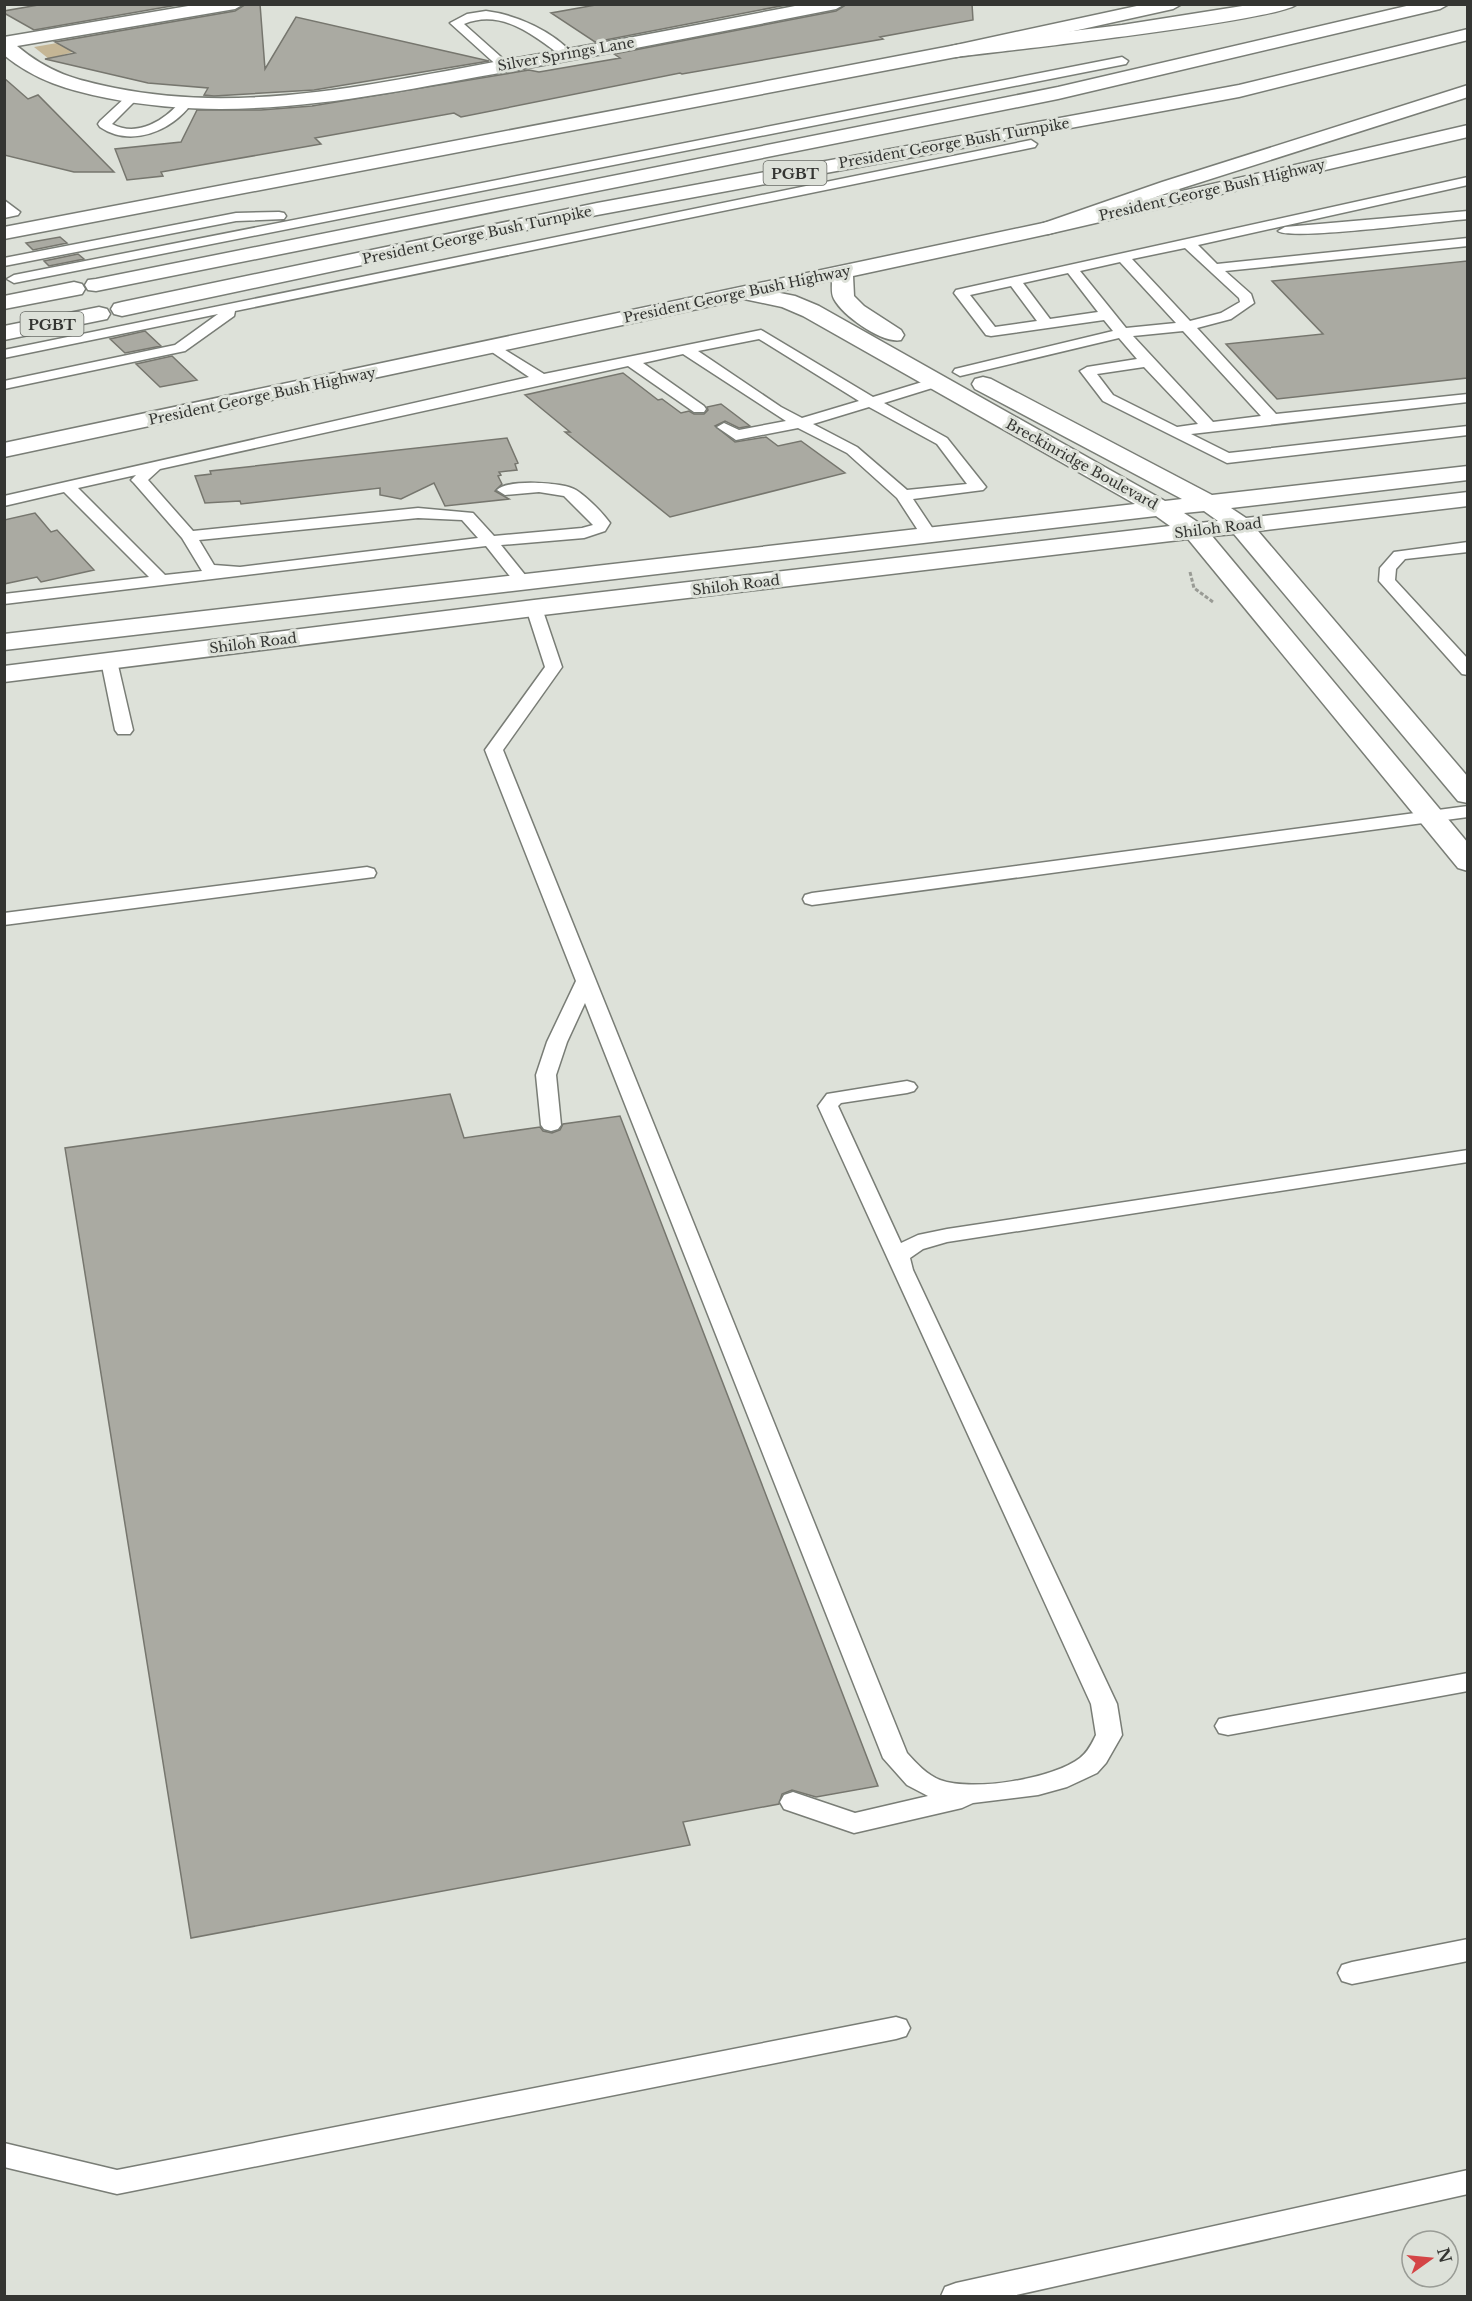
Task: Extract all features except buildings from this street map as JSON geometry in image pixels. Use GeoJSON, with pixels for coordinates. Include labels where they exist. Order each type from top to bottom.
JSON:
{"type":"FeatureCollection","features":[{"type":"Feature","properties":{"kind":"main road"},"geometry":{"type":"LineString","coordinates":[[4,44],[235,4]]}},
{"type":"Feature","properties":{"kind":"main road","name":"Silver Springs Lane"},"geometry":{"type":"LineString","coordinates":[[4,44],[24,62],[54,79],[132,98],[186,103],[243,103],[335,95],[568,55],[836,4]]}},
{"type":"Feature","properties":{"kind":"main road"},"geometry":{"type":"LineString","coordinates":[[4,232],[956,51],[1173,4]]}},
{"type":"Feature","properties":{"kind":"main road"},"geometry":{"type":"LineString","coordinates":[[956,51],[1140,30],[1288,4]]}},
{"type":"Feature","properties":{"kind":"main road","name":"President George Bush Turnpike"},"geometry":{"type":"LineString","coordinates":[[4,303],[1047,95],[1260,48],[1440,4]]}},
{"type":"Feature","properties":{"kind":"main road","name":"President George Bush Turnpike"},"geometry":{"type":"LineString","coordinates":[[4,333],[597,209],[1239,91],[1467,34]]}},
{"type":"Feature","properties":{"kind":"main road"},"geometry":{"type":"LineString","coordinates":[[1031,144],[1239,91]]}},
{"type":"Feature","properties":{"kind":"main road"},"geometry":{"type":"LineString","coordinates":[[1048,228],[1180,182],[1467,91]]}},
{"type":"Feature","properties":{"kind":"main road","name":"President George Bush Highway"},"geometry":{"type":"LineString","coordinates":[[4,450],[1048,228],[1467,131]]}},
{"type":"Feature","properties":{"kind":"main road","name":"Breckinridge Boulevard"},"geometry":{"type":"LineString","coordinates":[[842,271],[843,297],[856,311],[895,336],[948,367],[1207,502],[1240,525],[1467,795]]}},
{"type":"Feature","properties":{"kind":"main road","name":"Breckinridge Boulevard"},"geometry":{"type":"LineString","coordinates":[[744,294],[787,301],[811,312],[1160,508],[1194,531],[1467,862]]}},
{"type":"Feature","properties":{"kind":"main road"},"geometry":{"type":"LineString","coordinates":[[937,382],[960,372]]}},
{"type":"Feature","properties":{"kind":"main road","name":"Shiloh Road"},"geometry":{"type":"LineString","coordinates":[[4,642],[1467,473]]}},
{"type":"Feature","properties":{"kind":"main road","name":"Shiloh Road"},"geometry":{"type":"LineString","coordinates":[[4,674],[1467,499]]}},
{"type":"Feature","properties":{"kind":"main road"},"geometry":{"type":"LineString","coordinates":[[522,581],[534,609]]}},
{"type":"Feature","properties":{"kind":"lane"},"geometry":{"type":"LineString","coordinates":[[505,66],[456,23],[468,15],[501,14],[526,24],[568,55]]}},
{"type":"Feature","properties":{"kind":"lane"},"geometry":{"type":"LineString","coordinates":[[8,277],[266,230],[1122,61]]}},
{"type":"Feature","properties":{"kind":"lane"},"geometry":{"type":"LineString","coordinates":[[132,98],[104,124],[117,130],[147,130],[168,122],[186,103]]}},
{"type":"Feature","properties":{"kind":"lane"},"geometry":{"type":"LineString","coordinates":[[4,355],[1031,144]]}},
{"type":"Feature","properties":{"kind":"lane"},"geometry":{"type":"LineString","coordinates":[[1107,315],[991,332],[961,293],[1467,181]]}},
{"type":"Feature","properties":{"kind":"lane"},"geometry":{"type":"LineString","coordinates":[[4,204],[13,212],[4,214]]}},
{"type":"Feature","properties":{"kind":"lane"},"geometry":{"type":"LineString","coordinates":[[4,255],[243,210],[337,215]]}},
{"type":"Feature","properties":{"kind":"lane"},"geometry":{"type":"LineString","coordinates":[[4,262],[236,218],[337,215]]}},
{"type":"Feature","properties":{"kind":"lane"},"geometry":{"type":"LineString","coordinates":[[8,277],[244,224],[337,215]]}},
{"type":"Feature","properties":{"kind":"lane"},"geometry":{"type":"LineString","coordinates":[[1239,232],[1315,230],[1467,215]]}},
{"type":"Feature","properties":{"kind":"lane"},"geometry":{"type":"LineString","coordinates":[[1214,268],[1467,242]]}},
{"type":"Feature","properties":{"kind":"lane"},"geometry":{"type":"LineString","coordinates":[[960,372],[1123,333],[1216,320],[1237,311],[1247,303],[1246,297],[1188,243]]}},
{"type":"Feature","properties":{"kind":"lane"},"geometry":{"type":"LineString","coordinates":[[1123,257],[1272,419]]}},
{"type":"Feature","properties":{"kind":"lane"},"geometry":{"type":"LineString","coordinates":[[1071,268],[1107,315],[1209,427]]}},
{"type":"Feature","properties":{"kind":"lane"},"geometry":{"type":"LineString","coordinates":[[1013,280],[1047,324]]}},
{"type":"Feature","properties":{"kind":"lane"},"geometry":{"type":"LineString","coordinates":[[4,366],[164,333],[237,308]]}},
{"type":"Feature","properties":{"kind":"lane"},"geometry":{"type":"LineString","coordinates":[[4,376],[172,341],[237,308]]}},
{"type":"Feature","properties":{"kind":"lane"},"geometry":{"type":"LineString","coordinates":[[4,385],[180,348],[237,308]]}},
{"type":"Feature","properties":{"kind":"lane"},"geometry":{"type":"LineString","coordinates":[[4,501],[541,379],[761,334],[871,402],[942,441],[978,487],[903,495]]}},
{"type":"Feature","properties":{"kind":"lane"},"geometry":{"type":"LineString","coordinates":[[494,347],[541,379]]}},
{"type":"Feature","properties":{"kind":"lane"},"geometry":{"type":"LineString","coordinates":[[685,349],[776,410],[852,450],[903,495],[929,535]]}},
{"type":"Feature","properties":{"kind":"lane"},"geometry":{"type":"LineString","coordinates":[[631,360],[699,409]]}},
{"type":"Feature","properties":{"kind":"lane"},"geometry":{"type":"LineString","coordinates":[[1148,362],[1086,371],[1108,398],[1227,458],[1467,429]]}},
{"type":"Feature","properties":{"kind":"lane"},"geometry":{"type":"LineString","coordinates":[[724,427],[736,435],[800,423],[937,382]]}},
{"type":"Feature","properties":{"kind":"lane"},"geometry":{"type":"LineString","coordinates":[[1174,432],[1467,398]]}},
{"type":"Feature","properties":{"kind":"lane"},"geometry":{"type":"LineString","coordinates":[[155,466],[139,480],[189,536],[209,569],[240,572]]}},
{"type":"Feature","properties":{"kind":"lane"},"geometry":{"type":"LineString","coordinates":[[68,486],[162,581]]}},
{"type":"Feature","properties":{"kind":"lane"},"geometry":{"type":"LineString","coordinates":[[4,599],[490,541],[584,533],[599,528],[602,523],[569,492],[539,487],[505,490]]}},
{"type":"Feature","properties":{"kind":"lane"},"geometry":{"type":"LineString","coordinates":[[418,513],[426,501],[441,498]]}},
{"type":"Feature","properties":{"kind":"lane"},"geometry":{"type":"LineString","coordinates":[[189,536],[418,513],[467,516],[522,581]]}},
{"type":"Feature","properties":{"kind":"lane"},"geometry":{"type":"LineString","coordinates":[[1467,546],[1400,555],[1388,568],[1387,580],[1467,670]]}},
{"type":"Feature","properties":{"kind":"lane"},"geometry":{"type":"LineString","coordinates":[[534,609],[554,667],[494,750],[896,1758],[914,1777],[939,1790],[977,1794]]}},
{"type":"Feature","properties":{"kind":"lane"},"geometry":{"type":"LineString","coordinates":[[109,661],[124,730]]}},
{"type":"Feature","properties":{"kind":"lane"},"geometry":{"type":"LineString","coordinates":[[812,899],[1467,811]]}},
{"type":"Feature","properties":{"kind":"lane"},"geometry":{"type":"LineString","coordinates":[[4,919],[367,873]]}},
{"type":"Feature","properties":{"kind":"lane"},"geometry":{"type":"LineString","coordinates":[[550,1125],[546,1075],[557,1042],[586,981]]}},
{"type":"Feature","properties":{"kind":"lane"},"geometry":{"type":"LineString","coordinates":[[793,1802],[854,1824],[977,1794],[1061,1780],[1090,1764],[1109,1735],[1104,1704],[828,1106],[834,1098],[841,1096],[907,1087]]}},
{"type":"Feature","properties":{"kind":"lane"},"geometry":{"type":"LineString","coordinates":[[902,1270],[899,1256],[908,1247],[924,1240],[1467,1156]]}},
{"type":"Feature","properties":{"kind":"lane"},"geometry":{"type":"LineString","coordinates":[[1228,1726],[1467,1682]]}},
{"type":"Feature","properties":{"kind":"lane"},"geometry":{"type":"LineString","coordinates":[[1352,1973],[1467,1950]]}},
{"type":"Feature","properties":{"kind":"lane"},"geometry":{"type":"LineString","coordinates":[[4,2155],[117,2182],[896,2028]]}},
{"type":"Feature","properties":{"kind":"lane"},"geometry":{"type":"LineString","coordinates":[[957,2296],[1467,2182]]}},
{"type":"Feature","properties":{"kind":"path"},"geometry":{"type":"LineString","coordinates":[[1191,567],[1190,577],[1194,588],[1206,599],[1221,605]]}},
{"type":"Feature","properties":{"kind":"shaded area"},"geometry":{"type":"Polygon","coordinates":[[[86,38],[73,52],[49,59],[34,47],[86,38]]]}}]}
